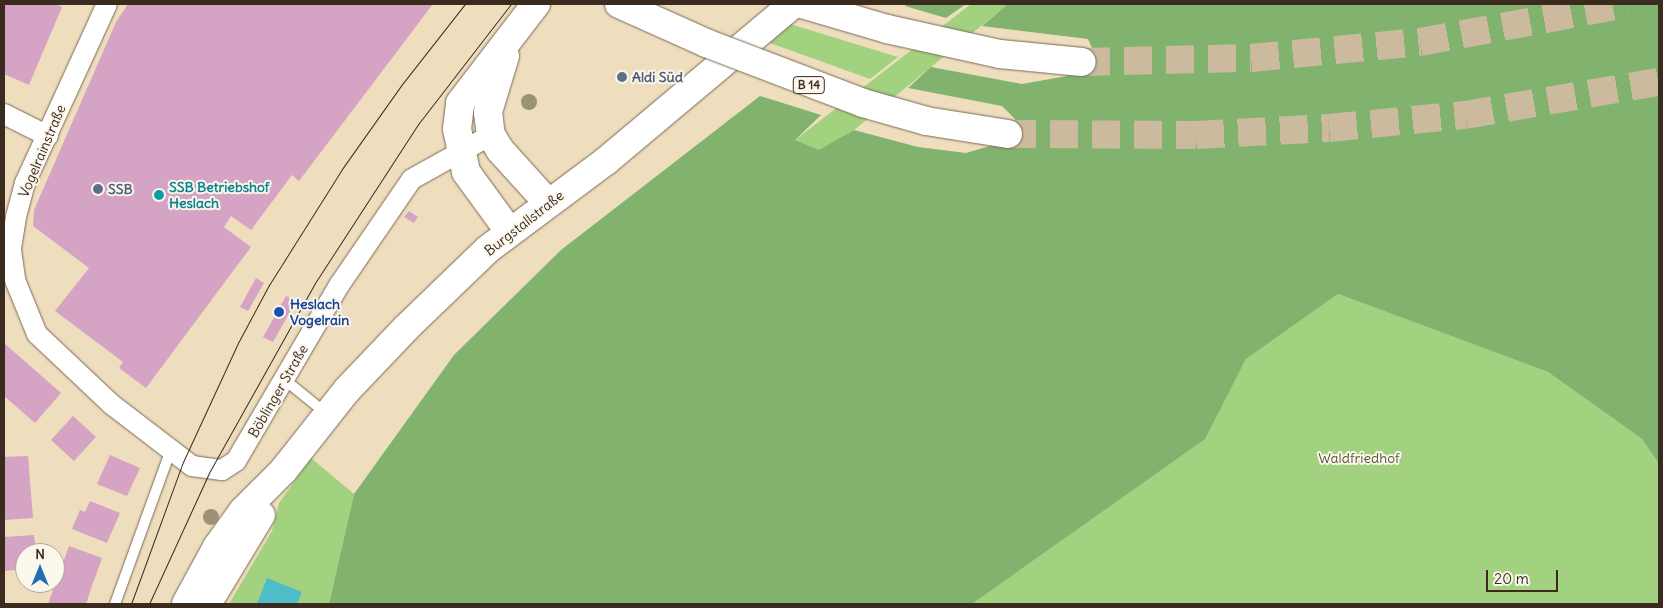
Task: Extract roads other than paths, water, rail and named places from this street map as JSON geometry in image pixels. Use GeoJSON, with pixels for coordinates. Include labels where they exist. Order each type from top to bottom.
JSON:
{"type":"FeatureCollection","features":[{"type":"Feature","properties":{"kind":"main road","name":"B 14"},"geometry":{"type":"LineString","coordinates":[[619,4],[706,44],[855,100],[926,121],[1008,134]]}},
{"type":"Feature","properties":{"kind":"main road","name":"Burgstallstraße"},"geometry":{"type":"LineString","coordinates":[[283,471],[327,414],[406,328],[509,231],[606,161],[794,4]]}},
{"type":"Feature","properties":{"kind":"main road"},"geometry":{"type":"LineString","coordinates":[[802,4],[946,43],[1000,54],[1082,62]]}},
{"type":"Feature","properties":{"kind":"main road"},"geometry":{"type":"LineString","coordinates":[[521,18],[491,94],[488,112],[490,135],[548,203]]}},
{"type":"Feature","properties":{"kind":"main road"},"geometry":{"type":"LineString","coordinates":[[509,231],[466,172],[459,151],[460,103],[521,18]]}},
{"type":"Feature","properties":{"kind":"main road"},"geometry":{"type":"LineString","coordinates":[[186,604],[217,547],[243,511],[283,471]]}},
{"type":"Feature","properties":{"kind":"main road"},"geometry":{"type":"LineString","coordinates":[[207,604],[258,520],[283,471]]}},
{"type":"Feature","properties":{"kind":"street","name":"Vogelrainstraße"},"geometry":{"type":"LineString","coordinates":[[107,4],[25,183],[11,250],[15,280],[37,334],[111,404],[170,452]]}},
{"type":"Feature","properties":{"kind":"street"},"geometry":{"type":"LineString","coordinates":[[4,114],[48,136]]}},
{"type":"Feature","properties":{"kind":"street","name":"Böblinger Straße"},"geometry":{"type":"LineString","coordinates":[[170,452],[192,466],[222,470],[236,461],[363,247],[412,179],[490,135]]}},
{"type":"Feature","properties":{"kind":"lane"},"geometry":{"type":"LineString","coordinates":[[285,380],[327,414]]}},
{"type":"Feature","properties":{"kind":"lane"},"geometry":{"type":"LineString","coordinates":[[115,604],[170,452]]}},
{"type":"Feature","properties":{"kind":"water"},"geometry":{"type":"Polygon","coordinates":[[[267,578],[302,592],[297,604],[257,604],[267,578]]]}},
{"type":"Feature","properties":{"kind":"tunnel"},"geometry":{"type":"LineString","coordinates":[[1082,62],[1251,58],[1420,42],[1627,4]]}},
{"type":"Feature","properties":{"kind":"tunnel"},"geometry":{"type":"LineString","coordinates":[[1008,134],[1196,135],[1329,128],[1465,115],[1659,82]]}},
{"type":"Feature","properties":{"kind":"tram line"},"geometry":{"type":"LineString","coordinates":[[131,604],[183,462],[239,341],[269,285],[342,169],[403,83],[465,4]]}},
{"type":"Feature","properties":{"kind":"tram line"},"geometry":{"type":"LineString","coordinates":[[149,604],[210,471],[315,283],[419,123],[511,4]]}},
{"type":"Feature","properties":{"kind":"place","name":"Aldi Süd"},"geometry":{"type":"Point","coordinates":[622,77]}},
{"type":"Feature","properties":{"kind":"place","name":"SSB"},"geometry":{"type":"Point","coordinates":[98,189]}},
{"type":"Feature","properties":{"kind":"place","name":"SSB Betriebshof Heslach"},"geometry":{"type":"Point","coordinates":[159,195]}},
{"type":"Feature","properties":{"kind":"place","name":"Heslach Vogelrain"},"geometry":{"type":"Point","coordinates":[279,312]}},
{"type":"Feature","properties":{"kind":"park label","name":"Waldfriedhof"},"geometry":{"type":"Point","coordinates":[1359,458]}}]}
